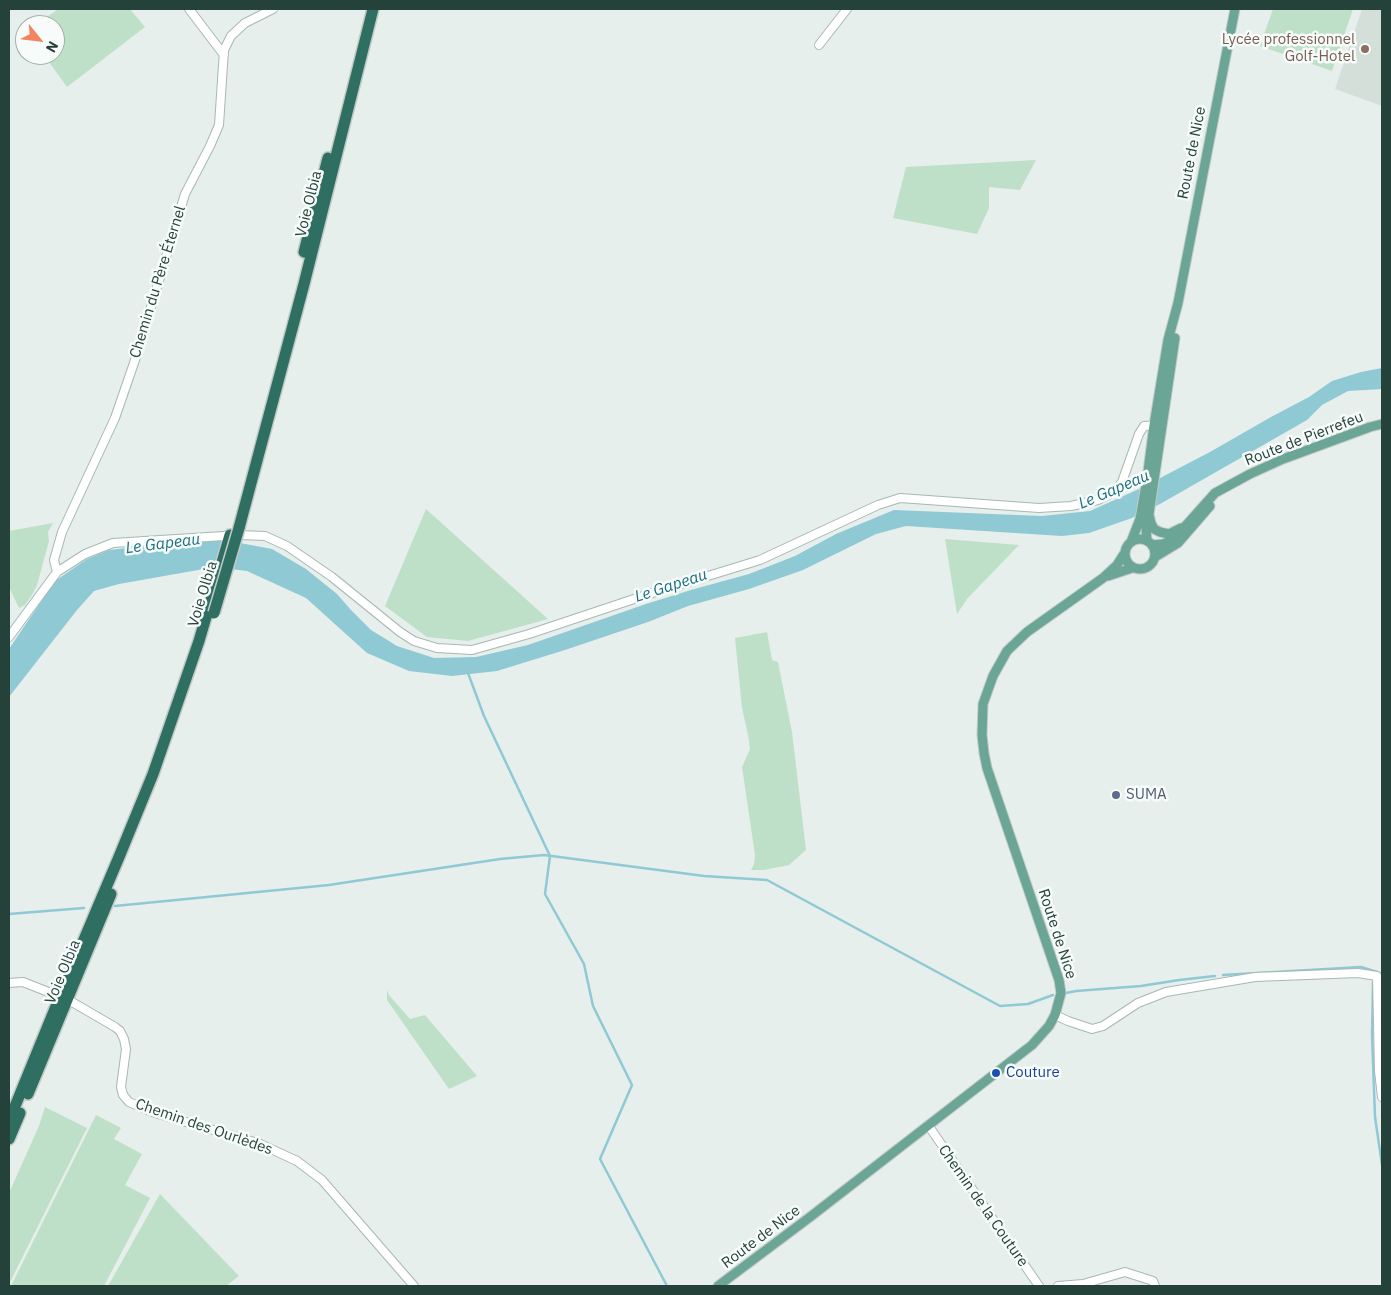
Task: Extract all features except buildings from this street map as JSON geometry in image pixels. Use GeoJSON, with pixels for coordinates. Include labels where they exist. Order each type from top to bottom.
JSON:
{"type":"FeatureCollection","features":[{"type":"Feature","properties":{"kind":"highway","name":"Voie Olbia"},"geometry":{"type":"LineString","coordinates":[[236,527],[366,9]]}},
{"type":"Feature","properties":{"kind":"highway","name":"Voie Olbia"},"geometry":{"type":"LineString","coordinates":[[9,1140],[98,926],[172,738],[236,527],[304,284],[373,9]]}},
{"type":"Feature","properties":{"kind":"highway","name":"Voie Olbia"},"geometry":{"type":"LineString","coordinates":[[9,1121],[136,818],[211,612]]}},
{"type":"Feature","properties":{"kind":"main road","name":"Route de Nice"},"geometry":{"type":"LineString","coordinates":[[1178,303],[1235,9]]}},
{"type":"Feature","properties":{"kind":"main road"},"geometry":{"type":"LineString","coordinates":[[1155,557],[1154,548],[1149,543],[1146,529],[1168,340],[1178,303]]}},
{"type":"Feature","properties":{"kind":"main road"},"geometry":{"type":"LineString","coordinates":[[1103,578],[1124,554],[1140,519],[1152,469],[1174,340],[1178,303]]}},
{"type":"Feature","properties":{"kind":"main road","name":"Route de Pierrefeu"},"geometry":{"type":"LineString","coordinates":[[1236,481],[1284,459],[1382,424]]}},
{"type":"Feature","properties":{"kind":"main road"},"geometry":{"type":"LineString","coordinates":[[1131,542],[1139,539],[1149,543],[1168,543],[1173,540],[1215,493],[1236,481]]}},
{"type":"Feature","properties":{"kind":"main road"},"geometry":{"type":"LineString","coordinates":[[1124,554],[1126,562],[1132,568],[1139,570],[1148,568],[1155,557],[1178,543],[1212,504],[1236,481]]}},
{"type":"Feature","properties":{"kind":"main road"},"geometry":{"type":"LineString","coordinates":[[1149,514],[1154,529],[1160,532],[1169,534],[1185,525]]}},
{"type":"Feature","properties":{"kind":"main road"},"geometry":{"type":"LineString","coordinates":[[1103,578],[1132,568]]}},
{"type":"Feature","properties":{"kind":"main road","name":"Route de Nice"},"geometry":{"type":"LineString","coordinates":[[718,1286],[810,1217],[1032,1044],[1049,1026],[1056,1015],[1060,993],[1059,980],[990,775],[984,753],[982,735],[983,704],[992,676],[1007,652],[1034,627],[1103,578]]}},
{"type":"Feature","properties":{"kind":"street"},"geometry":{"type":"LineString","coordinates":[[189,9],[224,55]]}},
{"type":"Feature","properties":{"kind":"street","name":"Chemin du Père Éternel"},"geometry":{"type":"LineString","coordinates":[[57,572],[54,560],[62,532],[118,410],[135,360],[184,194],[210,146],[219,124],[224,50],[231,36],[245,24],[273,9]]}},
{"type":"Feature","properties":{"kind":"street"},"geometry":{"type":"LineString","coordinates":[[819,45],[847,9]]}},
{"type":"Feature","properties":{"kind":"street"},"geometry":{"type":"LineString","coordinates":[[9,637],[57,572],[85,554],[113,543],[226,535],[265,536],[287,546],[332,577],[400,632],[414,641],[437,648],[472,650],[529,634],[646,594],[760,560],[878,504],[900,498],[1040,508],[1071,506],[1098,500],[1115,492],[1122,482],[1139,434],[1144,426],[1157,425]]}},
{"type":"Feature","properties":{"kind":"street"},"geometry":{"type":"LineString","coordinates":[[1056,1015],[1092,1029],[1102,1026],[1138,1003],[1166,992],[1255,976],[1358,973],[1376,976],[1379,1070],[1382,1097]]}},
{"type":"Feature","properties":{"kind":"street"},"geometry":{"type":"LineString","coordinates":[[9,983],[23,982],[56,995]]}},
{"type":"Feature","properties":{"kind":"street","name":"Chemin des Ourlèdes"},"geometry":{"type":"LineString","coordinates":[[72,1002],[120,1031],[126,1049],[121,1087],[123,1095],[129,1102],[155,1113],[258,1143],[296,1160],[322,1180],[414,1286]]}},
{"type":"Feature","properties":{"kind":"street","name":"Chemin de la Couture"},"geometry":{"type":"LineString","coordinates":[[928,1125],[1039,1286]]}},
{"type":"Feature","properties":{"kind":"street"},"geometry":{"type":"LineString","coordinates":[[1058,1286],[1083,1284],[1124,1272],[1153,1281],[1155,1286]]}},
{"type":"Feature","properties":{"kind":"shaded area","name":"Lycée professionnel Golf-Hotel"},"geometry":{"type":"Polygon","coordinates":[[[1362,9],[1382,9],[1382,106],[1335,89],[1362,9]]]}},
{"type":"Feature","properties":{"kind":"green space"},"geometry":{"type":"Polygon","coordinates":[[[58,9],[130,9],[145,27],[67,87],[51,65],[65,65],[65,15],[50,15],[58,9]]]}},
{"type":"Feature","properties":{"kind":"green space"},"geometry":{"type":"Polygon","coordinates":[[[1273,9],[1353,9],[1332,71],[1260,46],[1273,9]]]}},
{"type":"Feature","properties":{"kind":"green space"},"geometry":{"type":"Polygon","coordinates":[[[1036,160],[1020,190],[989,187],[989,208],[977,234],[893,218],[906,167],[1036,160]]]}},
{"type":"Feature","properties":{"kind":"green space"},"geometry":{"type":"Polygon","coordinates":[[[426,509],[548,619],[468,641],[427,637],[385,606],[426,509]]]}},
{"type":"Feature","properties":{"kind":"green space"},"geometry":{"type":"Polygon","coordinates":[[[53,523],[48,532],[49,541],[37,585],[25,605],[19,608],[9,587],[9,531],[53,523]]]}},
{"type":"Feature","properties":{"kind":"green space"},"geometry":{"type":"Polygon","coordinates":[[[945,539],[1019,545],[967,599],[957,614],[945,539]]]}},
{"type":"Feature","properties":{"kind":"green space"},"geometry":{"type":"Polygon","coordinates":[[[767,632],[772,660],[778,662],[792,732],[806,850],[789,865],[764,870],[751,870],[755,855],[742,767],[750,749],[742,708],[735,638],[767,632]]]}},
{"type":"Feature","properties":{"kind":"green space"},"geometry":{"type":"Polygon","coordinates":[[[387,990],[389,995],[410,1019],[425,1015],[477,1076],[449,1089],[387,1000],[387,990]]]}},
{"type":"Feature","properties":{"kind":"green space"},"geometry":{"type":"Polygon","coordinates":[[[45,1107],[87,1128],[9,1284],[9,1193],[39,1126],[45,1107]]]}},
{"type":"Feature","properties":{"kind":"green space"},"geometry":{"type":"Polygon","coordinates":[[[96,1115],[121,1128],[114,1139],[142,1154],[125,1185],[150,1198],[104,1286],[11,1286],[96,1115]]]}},
{"type":"Feature","properties":{"kind":"green space"},"geometry":{"type":"Polygon","coordinates":[[[160,1194],[239,1276],[226,1286],[108,1286],[160,1194]]]}},
{"type":"Feature","properties":{"kind":"water","name":"Le Gapeau"},"geometry":{"type":"Polygon","coordinates":[[[1382,368],[1382,389],[1348,391],[1322,405],[1307,420],[1160,504],[1132,518],[1089,533],[1062,536],[906,526],[876,534],[803,570],[749,589],[688,606],[648,622],[565,650],[497,671],[452,676],[409,671],[367,653],[306,598],[247,571],[215,567],[119,584],[94,591],[9,697],[9,649],[55,581],[87,559],[109,550],[172,543],[224,540],[272,549],[306,569],[337,594],[371,630],[397,646],[434,658],[476,657],[528,645],[646,604],[749,574],[795,556],[836,534],[894,510],[1042,516],[1090,511],[1139,489],[1210,452],[1309,397],[1332,381],[1382,368]]]}},
{"type":"Feature","properties":{"kind":"waterway"},"geometry":{"type":"LineString","coordinates":[[468,673],[484,716],[550,856],[545,894],[584,964],[593,1006],[632,1085],[600,1159],[667,1286]]}},
{"type":"Feature","properties":{"kind":"waterway"},"geometry":{"type":"LineString","coordinates":[[115,906],[329,885],[500,859],[544,855],[704,876],[767,880],[1000,1006],[1028,1004],[1053,995]]}},
{"type":"Feature","properties":{"kind":"waterway"},"geometry":{"type":"LineString","coordinates":[[9,914],[84,908]]}},
{"type":"Feature","properties":{"kind":"waterway"},"geometry":{"type":"LineString","coordinates":[[1223,975],[1361,967],[1377,972]]}},
{"type":"Feature","properties":{"kind":"waterway"},"geometry":{"type":"LineString","coordinates":[[1066,993],[1141,986],[1215,976]]}},
{"type":"Feature","properties":{"kind":"waterway"},"geometry":{"type":"LineString","coordinates":[[1373,983],[1372,1035],[1375,1117],[1382,1165]]}},
{"type":"Feature","properties":{"kind":"place","name":"Lycée professionnel Golf-Hotel"},"geometry":{"type":"Point","coordinates":[1365,49]}},
{"type":"Feature","properties":{"kind":"place","name":"SUMA"},"geometry":{"type":"Point","coordinates":[1116,795]}},
{"type":"Feature","properties":{"kind":"place","name":"Couture"},"geometry":{"type":"Point","coordinates":[996,1073]}}]}
